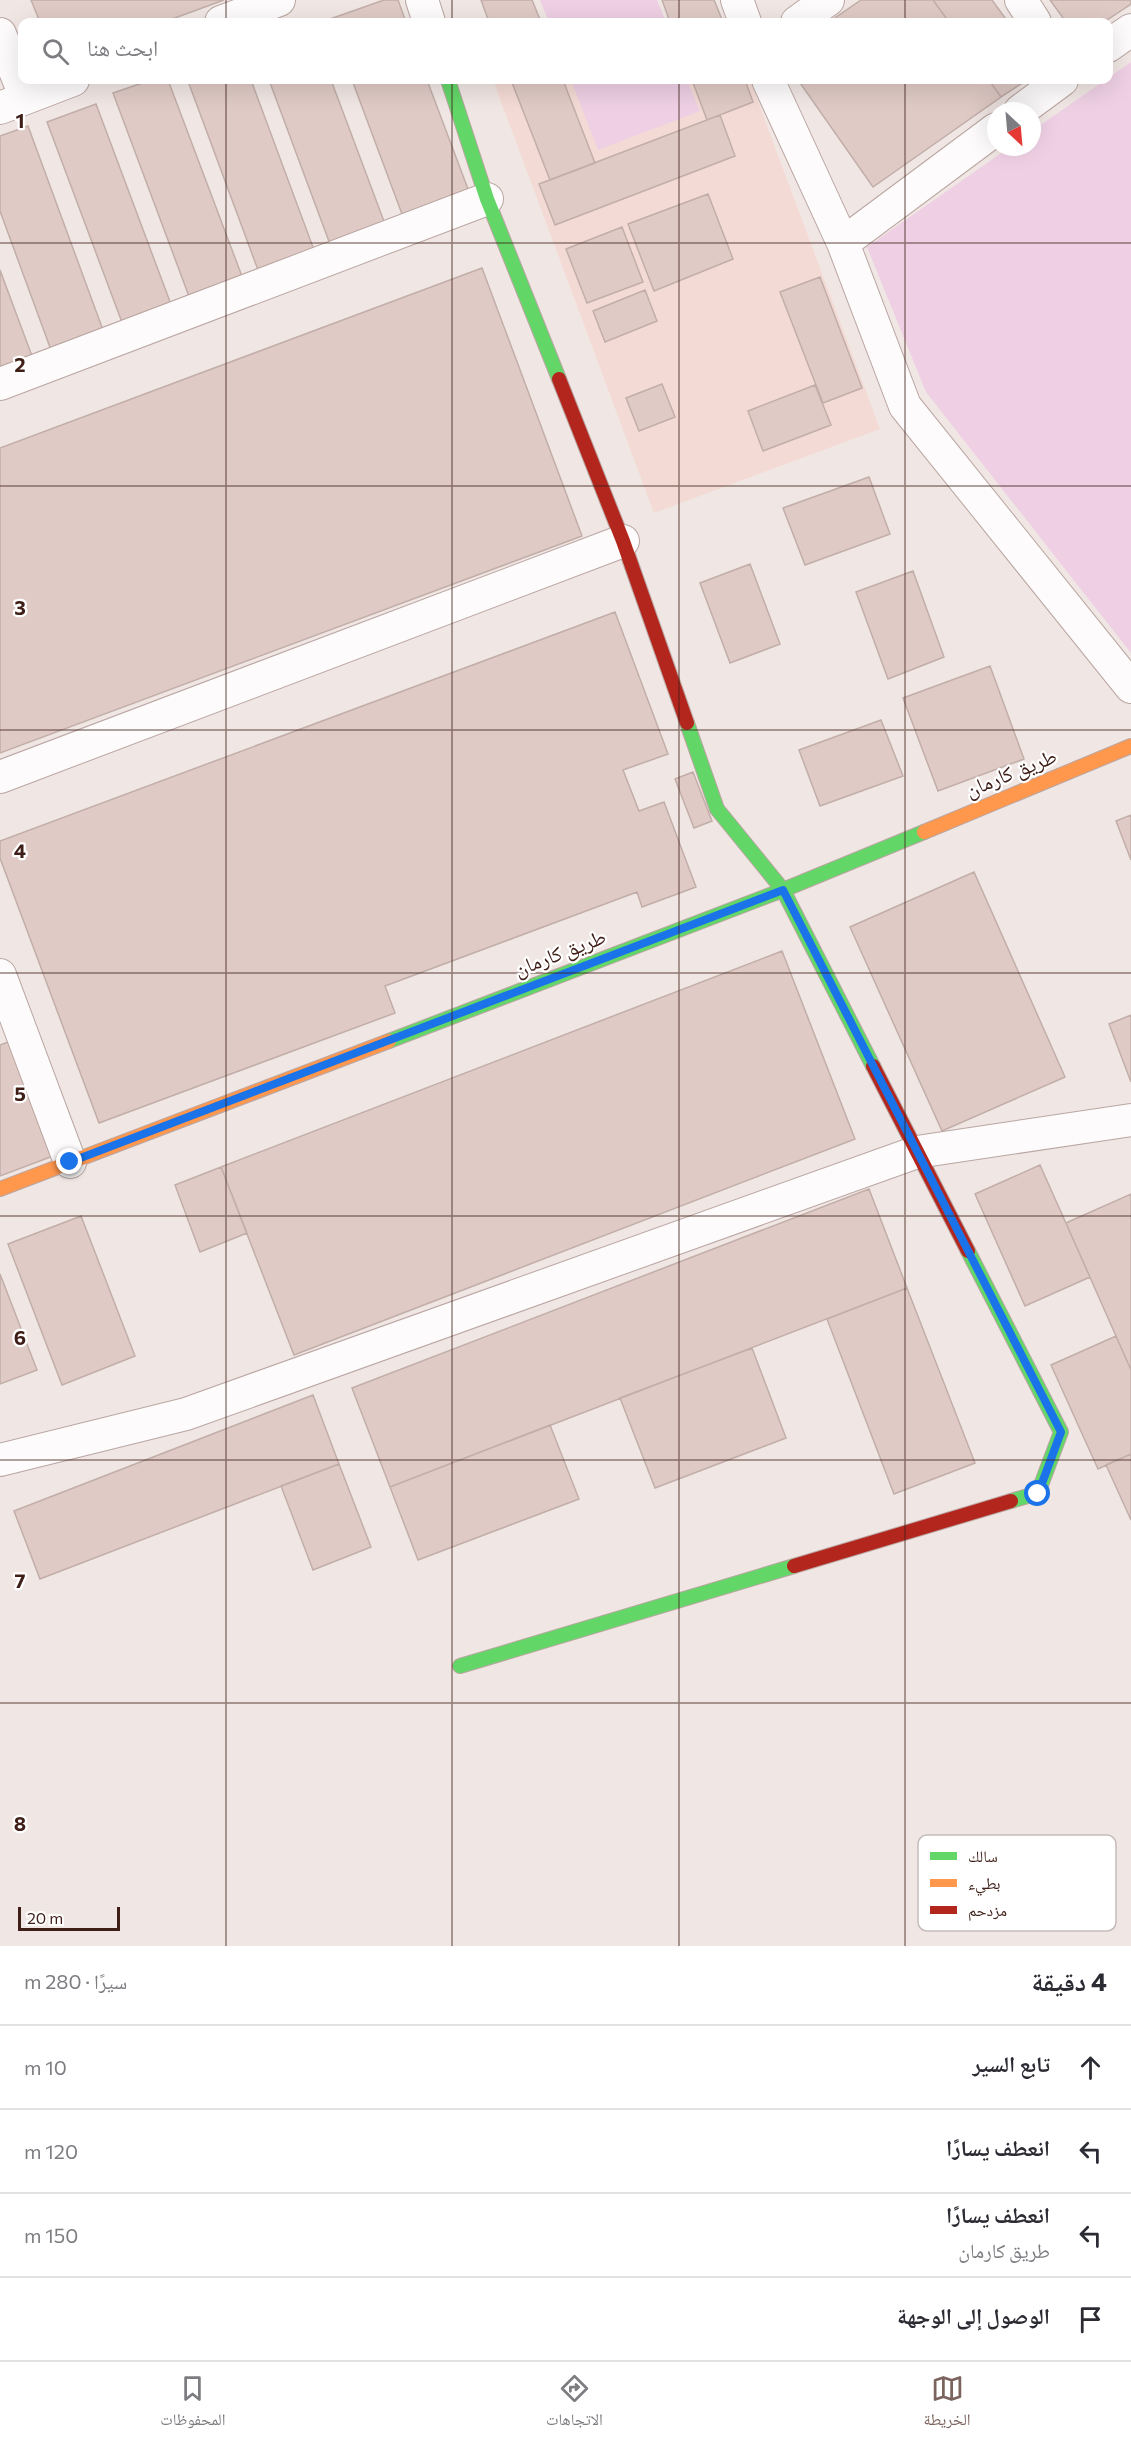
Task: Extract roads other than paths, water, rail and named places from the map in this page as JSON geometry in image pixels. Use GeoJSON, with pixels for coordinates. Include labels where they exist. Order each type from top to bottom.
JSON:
{"type":"FeatureCollection","features":[{"type":"Feature","properties":{"kind":"street"},"geometry":{"type":"LineString","coordinates":[[232,18],[279,0]]}},
{"type":"Feature","properties":{"kind":"street"},"geometry":{"type":"LineString","coordinates":[[422,0],[428,18]]}},
{"type":"Feature","properties":{"kind":"street"},"geometry":{"type":"LineString","coordinates":[[737,0],[744,18]]}},
{"type":"Feature","properties":{"kind":"street"},"geometry":{"type":"LineString","coordinates":[[803,18],[828,0]]}},
{"type":"Feature","properties":{"kind":"street"},"geometry":{"type":"LineString","coordinates":[[1021,0],[1032,18]]}},
{"type":"Feature","properties":{"kind":"street"},"geometry":{"type":"LineString","coordinates":[[1113,43],[1131,30]]}},
{"type":"Feature","properties":{"kind":"street"},"geometry":{"type":"LineString","coordinates":[[0,34],[13,103],[63,84]]}},
{"type":"Feature","properties":{"kind":"street"},"geometry":{"type":"LineString","coordinates":[[449,84],[487,199],[623,541],[717,808],[783,890],[1061,1432],[1038,1494],[460,1666]]}},
{"type":"Feature","properties":{"kind":"street"},"geometry":{"type":"LineString","coordinates":[[770,84],[843,243],[906,406],[1131,687]]}},
{"type":"Feature","properties":{"kind":"street"},"geometry":{"type":"LineString","coordinates":[[1032,102],[1057,84]]}},
{"type":"Feature","properties":{"kind":"street"},"geometry":{"type":"LineString","coordinates":[[843,243],[987,136]]}},
{"type":"Feature","properties":{"kind":"street"},"geometry":{"type":"LineString","coordinates":[[0,384],[487,199]]}},
{"type":"Feature","properties":{"kind":"street"},"geometry":{"type":"LineString","coordinates":[[0,777],[623,541]]}},
{"type":"Feature","properties":{"kind":"street","name":"طريق كارمان"},"geometry":{"type":"LineString","coordinates":[[0,1189],[783,890],[1131,746]]}},
{"type":"Feature","properties":{"kind":"street"},"geometry":{"type":"LineString","coordinates":[[0,975],[70,1162]]}},
{"type":"Feature","properties":{"kind":"street"},"geometry":{"type":"LineString","coordinates":[[0,1460],[186,1414],[916,1152],[1131,1120]]}}]}
